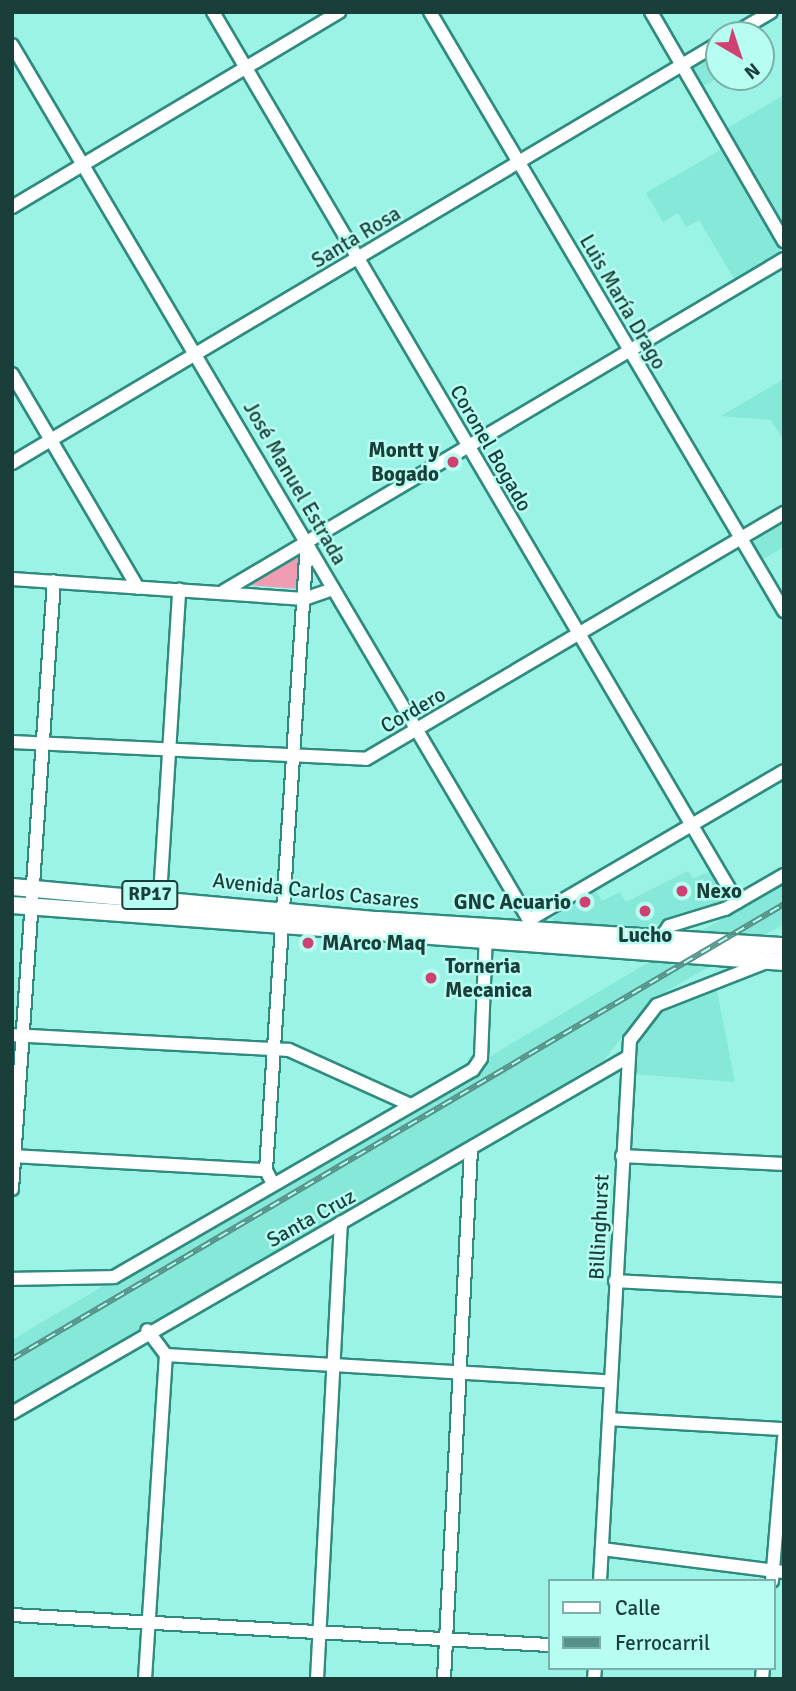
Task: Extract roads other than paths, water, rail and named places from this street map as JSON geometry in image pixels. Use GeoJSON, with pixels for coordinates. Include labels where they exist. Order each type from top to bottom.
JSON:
{"type":"FeatureCollection","features":[{"type":"Feature","properties":{"kind":"main road","name":"Avenida Carlos Casares"},"geometry":{"type":"LineString","coordinates":[[12,887],[160,896],[285,917]]}},
{"type":"Feature","properties":{"kind":"main road","name":"Avenida Carlos Casares"},"geometry":{"type":"LineString","coordinates":[[12,905],[285,917],[486,935],[529,932],[782,944]]}},
{"type":"Feature","properties":{"kind":"main road","name":"Avenida Carlos Casares"},"geometry":{"type":"LineString","coordinates":[[529,932],[776,962]]}},
{"type":"Feature","properties":{"kind":"street","name":"Coronel Bogado"},"geometry":{"type":"LineString","coordinates":[[213,12],[737,902]]}},
{"type":"Feature","properties":{"kind":"street"},"geometry":{"type":"LineString","coordinates":[[12,207],[340,12]]}},
{"type":"Feature","properties":{"kind":"street","name":"Luis María Drago"},"geometry":{"type":"LineString","coordinates":[[430,12],[784,611]]}},
{"type":"Feature","properties":{"kind":"street"},"geometry":{"type":"LineString","coordinates":[[651,12],[784,240]]}},
{"type":"Feature","properties":{"kind":"street"},"geometry":{"type":"LineString","coordinates":[[756,21],[771,12]]}},
{"type":"Feature","properties":{"kind":"street","name":"José Manuel Estrada"},"geometry":{"type":"LineString","coordinates":[[12,45],[417,730],[529,932]]}},
{"type":"Feature","properties":{"kind":"street","name":"Santa Rosa"},"geometry":{"type":"LineString","coordinates":[[12,463],[705,51]]}},
{"type":"Feature","properties":{"kind":"street"},"geometry":{"type":"LineString","coordinates":[[224,591],[784,259]]}},
{"type":"Feature","properties":{"kind":"street"},"geometry":{"type":"LineString","coordinates":[[12,374],[138,587]]}},
{"type":"Feature","properties":{"kind":"street","name":"Cordero"},"geometry":{"type":"LineString","coordinates":[[12,742],[295,760],[358,761],[417,730],[784,513]]}},
{"type":"Feature","properties":{"kind":"street"},"geometry":{"type":"LineString","coordinates":[[273,1184],[266,1170],[285,917],[307,542]]}},
{"type":"Feature","properties":{"kind":"street"},"geometry":{"type":"LineString","coordinates":[[12,579],[224,591],[304,599],[333,589]]}},
{"type":"Feature","properties":{"kind":"street"},"geometry":{"type":"LineString","coordinates":[[12,1189],[17,1035],[30,907],[35,889],[54,581]]}},
{"type":"Feature","properties":{"kind":"street"},"geometry":{"type":"LineString","coordinates":[[160,896],[179,590]]}},
{"type":"Feature","properties":{"kind":"street"},"geometry":{"type":"LineString","coordinates":[[529,932],[693,825],[784,771]]}},
{"type":"Feature","properties":{"kind":"street"},"geometry":{"type":"LineString","coordinates":[[659,940],[669,926],[737,902],[784,875]]}},
{"type":"Feature","properties":{"kind":"street"},"geometry":{"type":"LineString","coordinates":[[12,1279],[98,1282],[479,1066],[486,935]]}},
{"type":"Feature","properties":{"kind":"street","name":"Billinghurst"},"geometry":{"type":"LineString","coordinates":[[600,1579],[622,1156],[628,1057],[633,1031],[657,1004],[776,962]]}},
{"type":"Feature","properties":{"kind":"street"},"geometry":{"type":"LineString","coordinates":[[17,1035],[276,1049],[411,1105]]}},
{"type":"Feature","properties":{"kind":"street","name":"Santa Cruz"},"geometry":{"type":"LineString","coordinates":[[12,1413],[148,1330],[341,1223],[628,1057]]}},
{"type":"Feature","properties":{"kind":"street"},"geometry":{"type":"LineString","coordinates":[[444,1679],[471,1149]]}},
{"type":"Feature","properties":{"kind":"street"},"geometry":{"type":"LineString","coordinates":[[13,1156],[266,1170]]}},
{"type":"Feature","properties":{"kind":"street"},"geometry":{"type":"LineString","coordinates":[[622,1156],[784,1164]]}},
{"type":"Feature","properties":{"kind":"street"},"geometry":{"type":"LineString","coordinates":[[317,1679],[337,1364],[341,1223]]}},
{"type":"Feature","properties":{"kind":"street"},"geometry":{"type":"LineString","coordinates":[[615,1281],[784,1290]]}},
{"type":"Feature","properties":{"kind":"street"},"geometry":{"type":"LineString","coordinates":[[145,1679],[166,1355],[148,1330]]}},
{"type":"Feature","properties":{"kind":"street"},"geometry":{"type":"LineString","coordinates":[[166,1355],[610,1381]]}},
{"type":"Feature","properties":{"kind":"street"},"geometry":{"type":"LineString","coordinates":[[609,1419],[784,1429]]}},
{"type":"Feature","properties":{"kind":"street"},"geometry":{"type":"LineString","coordinates":[[603,1549],[776,1574],[784,1438]]}},
{"type":"Feature","properties":{"kind":"street"},"geometry":{"type":"LineString","coordinates":[[12,1615],[548,1645]]}},
{"type":"Feature","properties":{"kind":"railway"},"geometry":{"type":"LineString","coordinates":[[12,1359],[784,904]]}},
{"type":"Feature","properties":{"kind":"place","name":"Montt y Bogado"},"geometry":{"type":"Point","coordinates":[453,462]}},
{"type":"Feature","properties":{"kind":"place","name":"Nexo"},"geometry":{"type":"Point","coordinates":[682,891]}},
{"type":"Feature","properties":{"kind":"place","name":"GNC Acuario"},"geometry":{"type":"Point","coordinates":[585,902]}},
{"type":"Feature","properties":{"kind":"place","name":"Lucho"},"geometry":{"type":"Point","coordinates":[645,911]}},
{"type":"Feature","properties":{"kind":"place","name":"MArco Maq"},"geometry":{"type":"Point","coordinates":[308,943]}},
{"type":"Feature","properties":{"kind":"place","name":"Torneria Mecanica"},"geometry":{"type":"Point","coordinates":[431,978]}}]}
